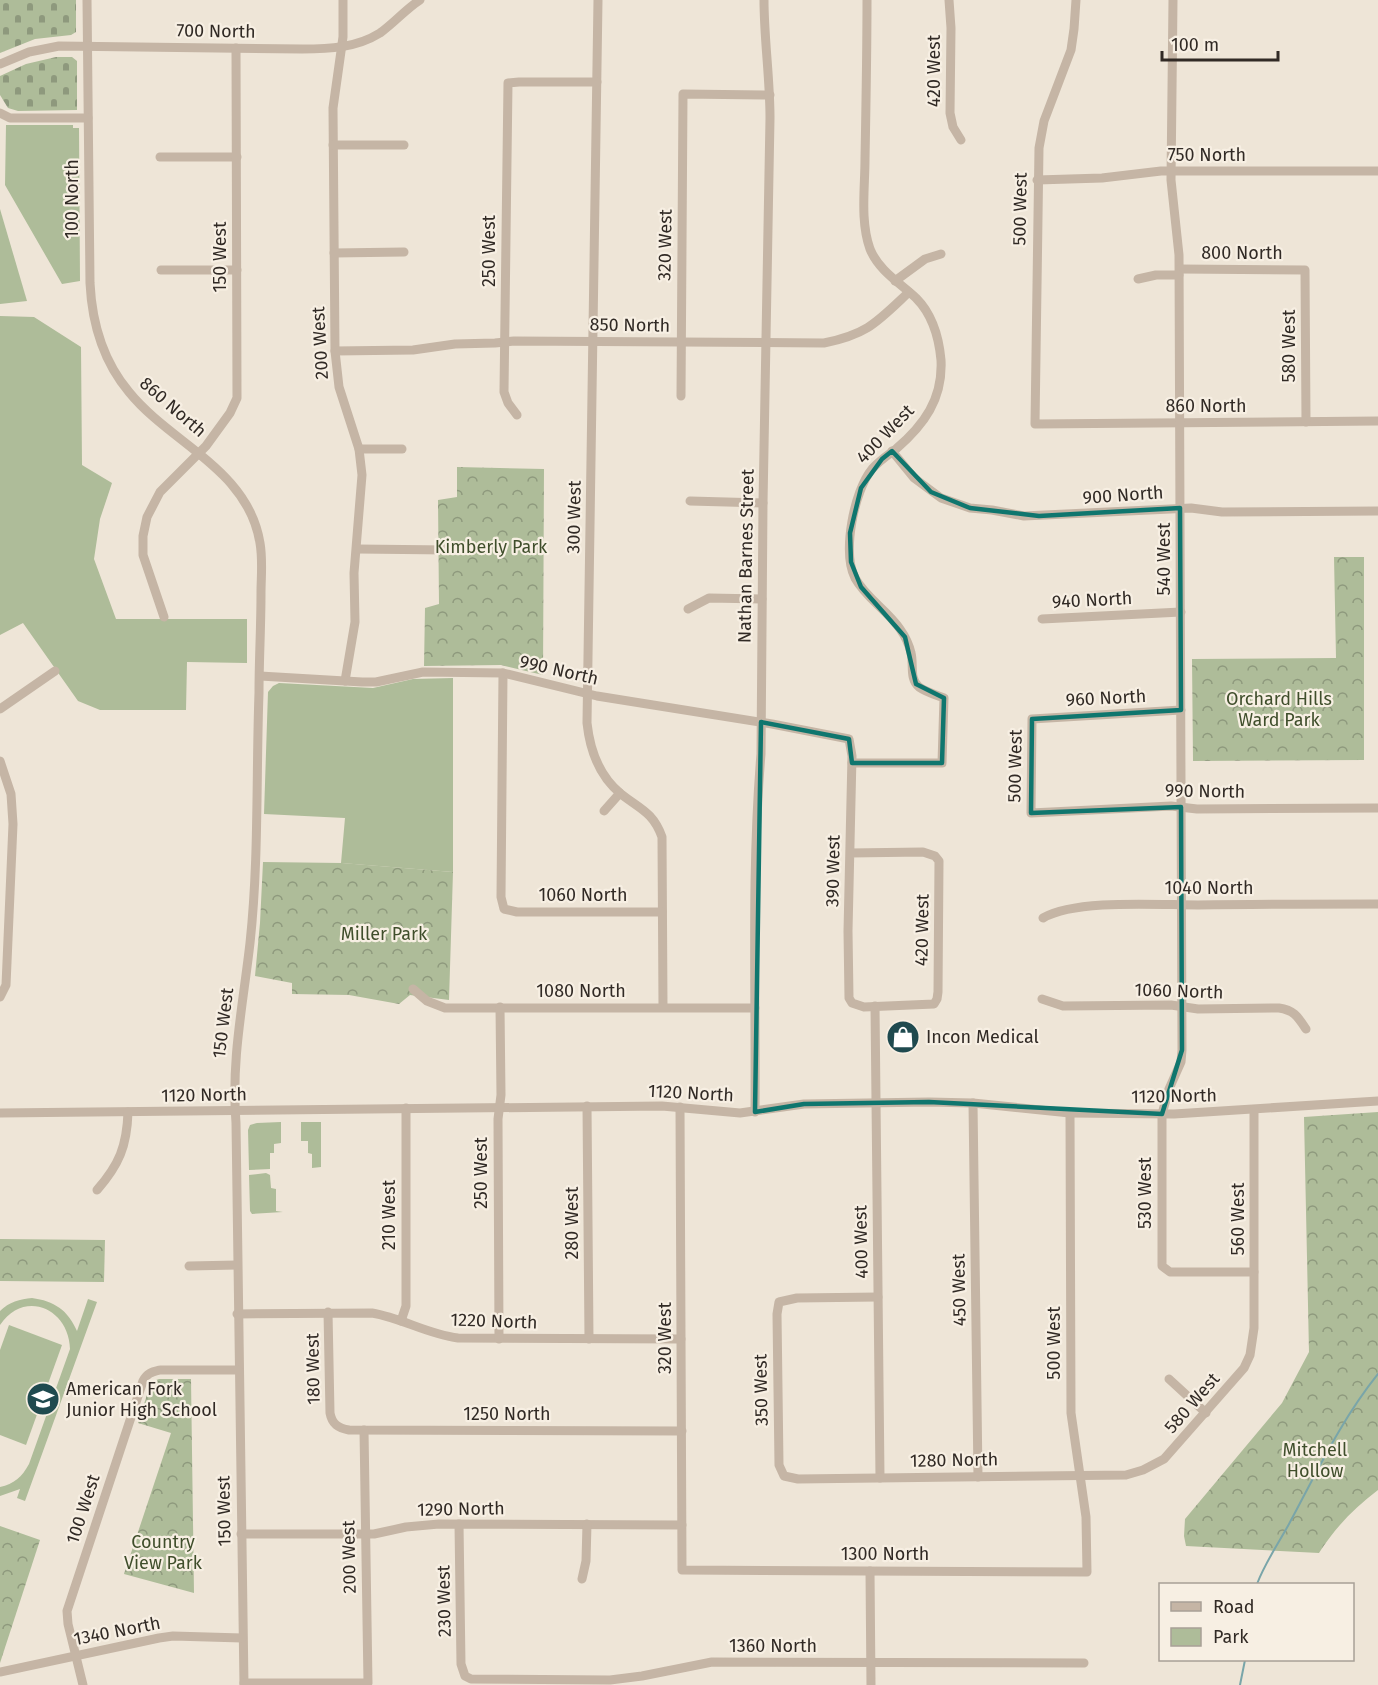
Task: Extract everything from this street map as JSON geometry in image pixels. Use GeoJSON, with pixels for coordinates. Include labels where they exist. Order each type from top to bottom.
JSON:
{"type":"FeatureCollection","features":[{"type":"Feature","properties":{"kind":"street"},"geometry":{"type":"LineString","coordinates":[[87,0],[87,46]]}},
{"type":"Feature","properties":{"kind":"street","name":"200 West"},"geometry":{"type":"LineString","coordinates":[[343,0],[343,36],[333,99],[335,351],[339,387],[359,449],[362,484],[354,573],[355,622],[345,681]]}},
{"type":"Feature","properties":{"kind":"street","name":"700 North"},"geometry":{"type":"LineString","coordinates":[[0,64],[39,49],[87,46],[341,47],[360,43],[381,32],[420,0]]}},
{"type":"Feature","properties":{"kind":"street","name":"300 West"},"geometry":{"type":"LineString","coordinates":[[598,0],[587,723],[591,747],[603,774],[620,793],[652,817],[662,837],[663,1007]]}},
{"type":"Feature","properties":{"kind":"street","name":"Nathan Barnes Street"},"geometry":{"type":"LineString","coordinates":[[755,1112],[770,95],[764,33],[764,0]]}},
{"type":"Feature","properties":{"kind":"street","name":"400 West"},"geometry":{"type":"LineString","coordinates":[[852,763],[942,763],[944,698],[916,684],[912,676],[912,654],[905,637],[896,623],[861,586],[850,562],[850,532],[861,488],[870,471],[909,438],[926,418],[935,402],[940,379],[940,352],[934,327],[923,307],[881,267],[873,255],[866,230],[867,0]]}},
{"type":"Feature","properties":{"kind":"street","name":"420 West"},"geometry":{"type":"LineString","coordinates":[[949,0],[950,113],[953,127],[961,140]]}},
{"type":"Feature","properties":{"kind":"street","name":"500 West"},"geometry":{"type":"LineString","coordinates":[[1035,424],[1039,148],[1044,121],[1071,50],[1076,0]]}},
{"type":"Feature","properties":{"kind":"street","name":"540 West"},"geometry":{"type":"LineString","coordinates":[[1162,1114],[1169,1089],[1181,1062],[1182,1007],[1179,240],[1172,201],[1171,172],[1173,0]]}},
{"type":"Feature","properties":{"kind":"street","name":"100 North"},"geometry":{"type":"LineString","coordinates":[[87,46],[90,283],[94,323],[103,351]]}},
{"type":"Feature","properties":{"kind":"street","name":"150 West"},"geometry":{"type":"LineString","coordinates":[[164,617],[143,555],[144,526],[150,508],[160,492],[206,446],[230,413],[237,398],[236,48]]}},
{"type":"Feature","properties":{"kind":"street","name":"250 West"},"geometry":{"type":"LineString","coordinates":[[517,415],[508,403],[504,392],[508,83],[597,82]]}},
{"type":"Feature","properties":{"kind":"street","name":"320 West"},"geometry":{"type":"LineString","coordinates":[[681,396],[683,94],[770,95]]}},
{"type":"Feature","properties":{"kind":"street"},"geometry":{"type":"LineString","coordinates":[[0,113],[10,118],[88,118]]}},
{"type":"Feature","properties":{"kind":"street"},"geometry":{"type":"LineString","coordinates":[[333,145],[404,145]]}},
{"type":"Feature","properties":{"kind":"street"},"geometry":{"type":"LineString","coordinates":[[160,158],[237,157]]}},
{"type":"Feature","properties":{"kind":"street","name":"750 North"},"geometry":{"type":"LineString","coordinates":[[1037,180],[1102,178],[1171,172],[1378,171]]}},
{"type":"Feature","properties":{"kind":"street"},"geometry":{"type":"LineString","coordinates":[[334,253],[404,252]]}},
{"type":"Feature","properties":{"kind":"street"},"geometry":{"type":"LineString","coordinates":[[896,280],[925,259],[941,254]]}},
{"type":"Feature","properties":{"kind":"street"},"geometry":{"type":"LineString","coordinates":[[161,270],[237,270]]}},
{"type":"Feature","properties":{"kind":"street","name":"800 North"},"geometry":{"type":"LineString","coordinates":[[1138,279],[1179,272],[1305,270]]}},
{"type":"Feature","properties":{"kind":"street","name":"580 West"},"geometry":{"type":"LineString","coordinates":[[1305,270],[1306,422]]}},
{"type":"Feature","properties":{"kind":"street","name":"850 North"},"geometry":{"type":"LineString","coordinates":[[335,351],[413,350],[455,344],[504,342],[824,343],[851,337],[872,326],[909,292]]}},
{"type":"Feature","properties":{"kind":"street","name":"860 North"},"geometry":{"type":"LineString","coordinates":[[103,351],[129,393],[145,410],[199,452],[229,482]]}},
{"type":"Feature","properties":{"kind":"street","name":"860 North"},"geometry":{"type":"LineString","coordinates":[[1035,424],[1378,420]]}},
{"type":"Feature","properties":{"kind":"street"},"geometry":{"type":"LineString","coordinates":[[359,449],[402,449]]}},
{"type":"Feature","properties":{"kind":"street","name":"900 North"},"geometry":{"type":"LineString","coordinates":[[892,451],[914,478],[931,492],[950,502],[969,508],[1039,516],[1180,508],[1222,512],[1378,511]]}},
{"type":"Feature","properties":{"kind":"street","name":"150 West"},"geometry":{"type":"LineString","coordinates":[[229,482],[247,506],[260,543],[260,676],[254,892],[250,943],[235,1050],[233,1098],[244,1684]]}},
{"type":"Feature","properties":{"kind":"street"},"geometry":{"type":"LineString","coordinates":[[690,501],[763,503]]}},
{"type":"Feature","properties":{"kind":"street"},"geometry":{"type":"LineString","coordinates":[[357,549],[449,550]]}},
{"type":"Feature","properties":{"kind":"street"},"geometry":{"type":"LineString","coordinates":[[688,609],[709,598],[762,599]]}},
{"type":"Feature","properties":{"kind":"street","name":"940 North"},"geometry":{"type":"LineString","coordinates":[[1042,619],[1180,612]]}},
{"type":"Feature","properties":{"kind":"street"},"geometry":{"type":"LineString","coordinates":[[0,709],[55,671]]}},
{"type":"Feature","properties":{"kind":"street","name":"990 North"},"geometry":{"type":"LineString","coordinates":[[260,676],[376,682],[434,671],[503,673],[588,694],[761,722],[849,739]]}},
{"type":"Feature","properties":{"kind":"street","name":"1060 North"},"geometry":{"type":"LineString","coordinates":[[503,673],[501,897],[504,909],[517,912],[662,912]]}},
{"type":"Feature","properties":{"kind":"street","name":"960 North"},"geometry":{"type":"LineString","coordinates":[[1032,719],[1182,710]]}},
{"type":"Feature","properties":{"kind":"street","name":"500 West"},"geometry":{"type":"LineString","coordinates":[[1031,813],[1032,719]]}},
{"type":"Feature","properties":{"kind":"street","name":"390 West"},"geometry":{"type":"LineString","coordinates":[[849,739],[852,748],[849,998],[852,1003],[864,1007],[875,1006]]}},
{"type":"Feature","properties":{"kind":"street"},"geometry":{"type":"LineString","coordinates":[[0,761],[7,780],[13,811],[4,917],[6,985],[0,998]]}},
{"type":"Feature","properties":{"kind":"street"},"geometry":{"type":"LineString","coordinates":[[604,811],[620,793]]}},
{"type":"Feature","properties":{"kind":"street","name":"990 North"},"geometry":{"type":"LineString","coordinates":[[1031,813],[1171,806],[1197,809],[1378,808]]}},
{"type":"Feature","properties":{"kind":"street","name":"420 West"},"geometry":{"type":"LineString","coordinates":[[850,853],[923,852],[935,856],[940,867],[937,999],[934,1004],[875,1006]]}},
{"type":"Feature","properties":{"kind":"street","name":"1040 North"},"geometry":{"type":"LineString","coordinates":[[1043,918],[1066,908],[1182,904],[1378,904]]}},
{"type":"Feature","properties":{"kind":"street","name":"1080 North"},"geometry":{"type":"LineString","coordinates":[[413,989],[427,1001],[445,1008],[755,1008]]}},
{"type":"Feature","properties":{"kind":"street","name":"1060 North"},"geometry":{"type":"LineString","coordinates":[[1042,999],[1063,1006],[1289,1010],[1296,1014],[1306,1029]]}},
{"type":"Feature","properties":{"kind":"street","name":"400 West"},"geometry":{"type":"LineString","coordinates":[[875,1006],[880,1478]]}},
{"type":"Feature","properties":{"kind":"street","name":"250 West"},"geometry":{"type":"LineString","coordinates":[[498,1339],[500,1007]]}},
{"type":"Feature","properties":{"kind":"street","name":"1120 North"},"geometry":{"type":"LineString","coordinates":[[0,1113],[587,1106],[680,1107],[721,1112],[755,1112],[804,1104],[875,1102],[973,1103],[1071,1113],[1162,1114],[1378,1101]]}},
{"type":"Feature","properties":{"kind":"street","name":"450 West"},"geometry":{"type":"LineString","coordinates":[[973,1103],[978,1477]]}},
{"type":"Feature","properties":{"kind":"street","name":"280 West"},"geometry":{"type":"LineString","coordinates":[[587,1106],[589,1339]]}},
{"type":"Feature","properties":{"kind":"street","name":"320 West"},"geometry":{"type":"LineString","coordinates":[[680,1107],[682,1570]]}},
{"type":"Feature","properties":{"kind":"street","name":"210 West"},"geometry":{"type":"LineString","coordinates":[[401,1321],[406,1306],[405,1108]]}},
{"type":"Feature","properties":{"kind":"street","name":"560 West"},"geometry":{"type":"LineString","coordinates":[[1254,1110],[1254,1328]]}},
{"type":"Feature","properties":{"kind":"street"},"geometry":{"type":"LineString","coordinates":[[97,1190],[111,1174],[122,1153],[127,1132],[128,1112]]}},
{"type":"Feature","properties":{"kind":"street","name":"500 West"},"geometry":{"type":"LineString","coordinates":[[1071,1113],[1071,1413],[1086,1517],[1087,1572]]}},
{"type":"Feature","properties":{"kind":"street","name":"530 West"},"geometry":{"type":"LineString","coordinates":[[1162,1114],[1162,1266],[1166,1270],[1182,1272],[1254,1272]]}},
{"type":"Feature","properties":{"kind":"street"},"geometry":{"type":"LineString","coordinates":[[189,1266],[237,1265]]}},
{"type":"Feature","properties":{"kind":"street","name":"350 West"},"geometry":{"type":"LineString","coordinates":[[784,1476],[778,1465],[777,1314],[779,1302],[797,1298],[878,1297]]}},
{"type":"Feature","properties":{"kind":"street","name":"180 West"},"geometry":{"type":"LineString","coordinates":[[328,1312],[330,1413],[335,1425]]}},
{"type":"Feature","properties":{"kind":"street","name":"1220 North"},"geometry":{"type":"LineString","coordinates":[[237,1314],[372,1313],[444,1336],[498,1339],[681,1339]]}},
{"type":"Feature","properties":{"kind":"street","name":"580 West"},"geometry":{"type":"LineString","coordinates":[[1126,1475],[1143,1470],[1164,1459],[1206,1413],[1244,1368],[1250,1355],[1254,1328]]}},
{"type":"Feature","properties":{"kind":"street","name":"100 West"},"geometry":{"type":"LineString","coordinates":[[83,1685],[68,1624],[68,1611],[146,1376],[160,1370],[238,1370]]}},
{"type":"Feature","properties":{"kind":"street"},"geometry":{"type":"LineString","coordinates":[[1169,1379],[1206,1413]]}},
{"type":"Feature","properties":{"kind":"street","name":"1250 North"},"geometry":{"type":"LineString","coordinates":[[335,1425],[349,1430],[681,1431]]}},
{"type":"Feature","properties":{"kind":"street","name":"200 West"},"geometry":{"type":"LineString","coordinates":[[244,1684],[368,1683],[364,1430]]}},
{"type":"Feature","properties":{"kind":"street","name":"1280 North"},"geometry":{"type":"LineString","coordinates":[[784,1476],[798,1479],[1126,1475]]}},
{"type":"Feature","properties":{"kind":"street","name":"1290 North"},"geometry":{"type":"LineString","coordinates":[[241,1534],[365,1534],[421,1525],[459,1524],[682,1525]]}},
{"type":"Feature","properties":{"kind":"street","name":"230 West"},"geometry":{"type":"LineString","coordinates":[[459,1524],[461,1664],[465,1676]]}},
{"type":"Feature","properties":{"kind":"street"},"geometry":{"type":"LineString","coordinates":[[582,1579],[586,1561],[587,1524]]}},
{"type":"Feature","properties":{"kind":"street","name":"1300 North"},"geometry":{"type":"LineString","coordinates":[[682,1570],[1087,1572]]}},
{"type":"Feature","properties":{"kind":"street"},"geometry":{"type":"LineString","coordinates":[[870,1571],[871,1685]]}},
{"type":"Feature","properties":{"kind":"street","name":"1340 North"},"geometry":{"type":"LineString","coordinates":[[0,1672],[173,1636],[242,1638]]}},
{"type":"Feature","properties":{"kind":"street","name":"1360 North"},"geometry":{"type":"LineString","coordinates":[[465,1676],[477,1680],[610,1680],[712,1662],[1084,1663]]}},
{"type":"Feature","properties":{"kind":"highlighted area"},"geometry":{"type":"Polygon","coordinates":[[[892,451],[931,492],[970,508],[1039,516],[1180,508],[1181,710],[1032,719],[1031,813],[1181,807],[1182,1050],[1162,1114],[929,1102],[804,1104],[755,1112],[761,722],[849,739],[852,763],[942,763],[944,698],[916,684],[905,637],[861,587],[851,562],[850,533],[861,488],[882,459],[892,451]]]}},
{"type":"Feature","properties":{"kind":"green space"},"geometry":{"type":"Polygon","coordinates":[[[0,0],[76,0],[76,32],[71,35],[35,39],[0,53],[0,0]]]}},
{"type":"Feature","properties":{"kind":"green space"},"geometry":{"type":"Polygon","coordinates":[[[56,57],[72,57],[77,61],[77,110],[18,111],[8,108],[0,95],[0,76],[26,64],[56,57]]]}},
{"type":"Feature","properties":{"kind":"green space"},"geometry":{"type":"Polygon","coordinates":[[[6,125],[73,125],[73,128],[79,128],[80,281],[62,284],[5,185],[6,125]]]}},
{"type":"Feature","properties":{"kind":"green space"},"geometry":{"type":"Polygon","coordinates":[[[0,209],[27,301],[0,304],[0,209]]]}},
{"type":"Feature","properties":{"kind":"green space"},"geometry":{"type":"Polygon","coordinates":[[[0,316],[34,317],[81,347],[82,465],[112,483],[100,519],[94,559],[116,619],[247,619],[247,663],[187,662],[186,710],[100,710],[78,701],[23,623],[0,635],[0,316]]]}},
{"type":"Feature","properties":{"kind":"green space","name":"Kimberly Park"},"geometry":{"type":"Polygon","coordinates":[[[457,467],[544,469],[543,675],[501,665],[424,666],[425,608],[439,604],[438,500],[457,497],[457,467]]]}},
{"type":"Feature","properties":{"kind":"green space","name":"Orchard Hills Ward Park"},"geometry":{"type":"Polygon","coordinates":[[[1334,557],[1364,557],[1364,760],[1193,761],[1192,659],[1336,658],[1334,557]]]}},
{"type":"Feature","properties":{"kind":"green space"},"geometry":{"type":"Polygon","coordinates":[[[453,678],[453,872],[341,863],[345,818],[264,814],[268,692],[273,686],[279,683],[373,688],[413,679],[453,678]]]}},
{"type":"Feature","properties":{"kind":"green space","name":"Miller Park"},"geometry":{"type":"Polygon","coordinates":[[[263,862],[342,863],[453,872],[449,1000],[410,995],[399,1004],[349,995],[292,994],[292,983],[255,976],[263,862]]]}},
{"type":"Feature","properties":{"kind":"green space","name":"Mitchell Hollow"},"geometry":{"type":"Polygon","coordinates":[[[1378,1112],[1378,1490],[1345,1519],[1319,1553],[1186,1546],[1185,1519],[1282,1403],[1309,1352],[1304,1117],[1378,1112]]]}},
{"type":"Feature","properties":{"kind":"green space"},"geometry":{"type":"Polygon","coordinates":[[[281,1122],[281,1143],[274,1144],[274,1153],[270,1153],[270,1169],[249,1170],[248,1130],[250,1125],[281,1122]]]}},
{"type":"Feature","properties":{"kind":"green space"},"geometry":{"type":"Polygon","coordinates":[[[301,1122],[321,1122],[321,1167],[312,1168],[312,1154],[308,1153],[308,1141],[301,1141],[301,1122]]]}},
{"type":"Feature","properties":{"kind":"green space"},"geometry":{"type":"Polygon","coordinates":[[[266,1173],[270,1175],[271,1188],[276,1189],[276,1211],[283,1212],[252,1214],[249,1175],[266,1173]]]}},
{"type":"Feature","properties":{"kind":"green space"},"geometry":{"type":"Polygon","coordinates":[[[0,1239],[105,1240],[104,1282],[0,1281],[0,1239]]]}},
{"type":"Feature","properties":{"kind":"green space"},"geometry":{"type":"Polygon","coordinates":[[[23,1299],[47,1301],[65,1312],[77,1331],[88,1299],[97,1302],[25,1501],[17,1498],[20,1489],[0,1496],[0,1487],[17,1479],[29,1464],[70,1349],[68,1335],[62,1323],[44,1308],[32,1306],[21,1308],[10,1314],[0,1325],[0,1311],[3,1308],[23,1299]]]}},
{"type":"Feature","properties":{"kind":"green space"},"geometry":{"type":"Polygon","coordinates":[[[9,1325],[62,1345],[26,1445],[0,1435],[0,1350],[9,1325]]]}},
{"type":"Feature","properties":{"kind":"green space","name":"Country View Park"},"geometry":{"type":"Polygon","coordinates":[[[159,1379],[191,1379],[194,1593],[124,1574],[171,1433],[138,1423],[151,1382],[159,1379]]]}},
{"type":"Feature","properties":{"kind":"green space"},"geometry":{"type":"Polygon","coordinates":[[[0,1526],[40,1540],[0,1663],[0,1526]]]}},
{"type":"Feature","properties":{"kind":"waterway"},"geometry":{"type":"LineString","coordinates":[[1257,1583],[1330,1447],[1352,1410],[1378,1374]]}},
{"type":"Feature","properties":{"kind":"waterway"},"geometry":{"type":"LineString","coordinates":[[1240,1685],[1245,1661]]}},
{"type":"Feature","properties":{"kind":"place","name":"Incon Medical"},"geometry":{"type":"Point","coordinates":[903,1037]}},
{"type":"Feature","properties":{"kind":"place","name":"American Fork Junior High School"},"geometry":{"type":"Point","coordinates":[43,1399]}}]}
